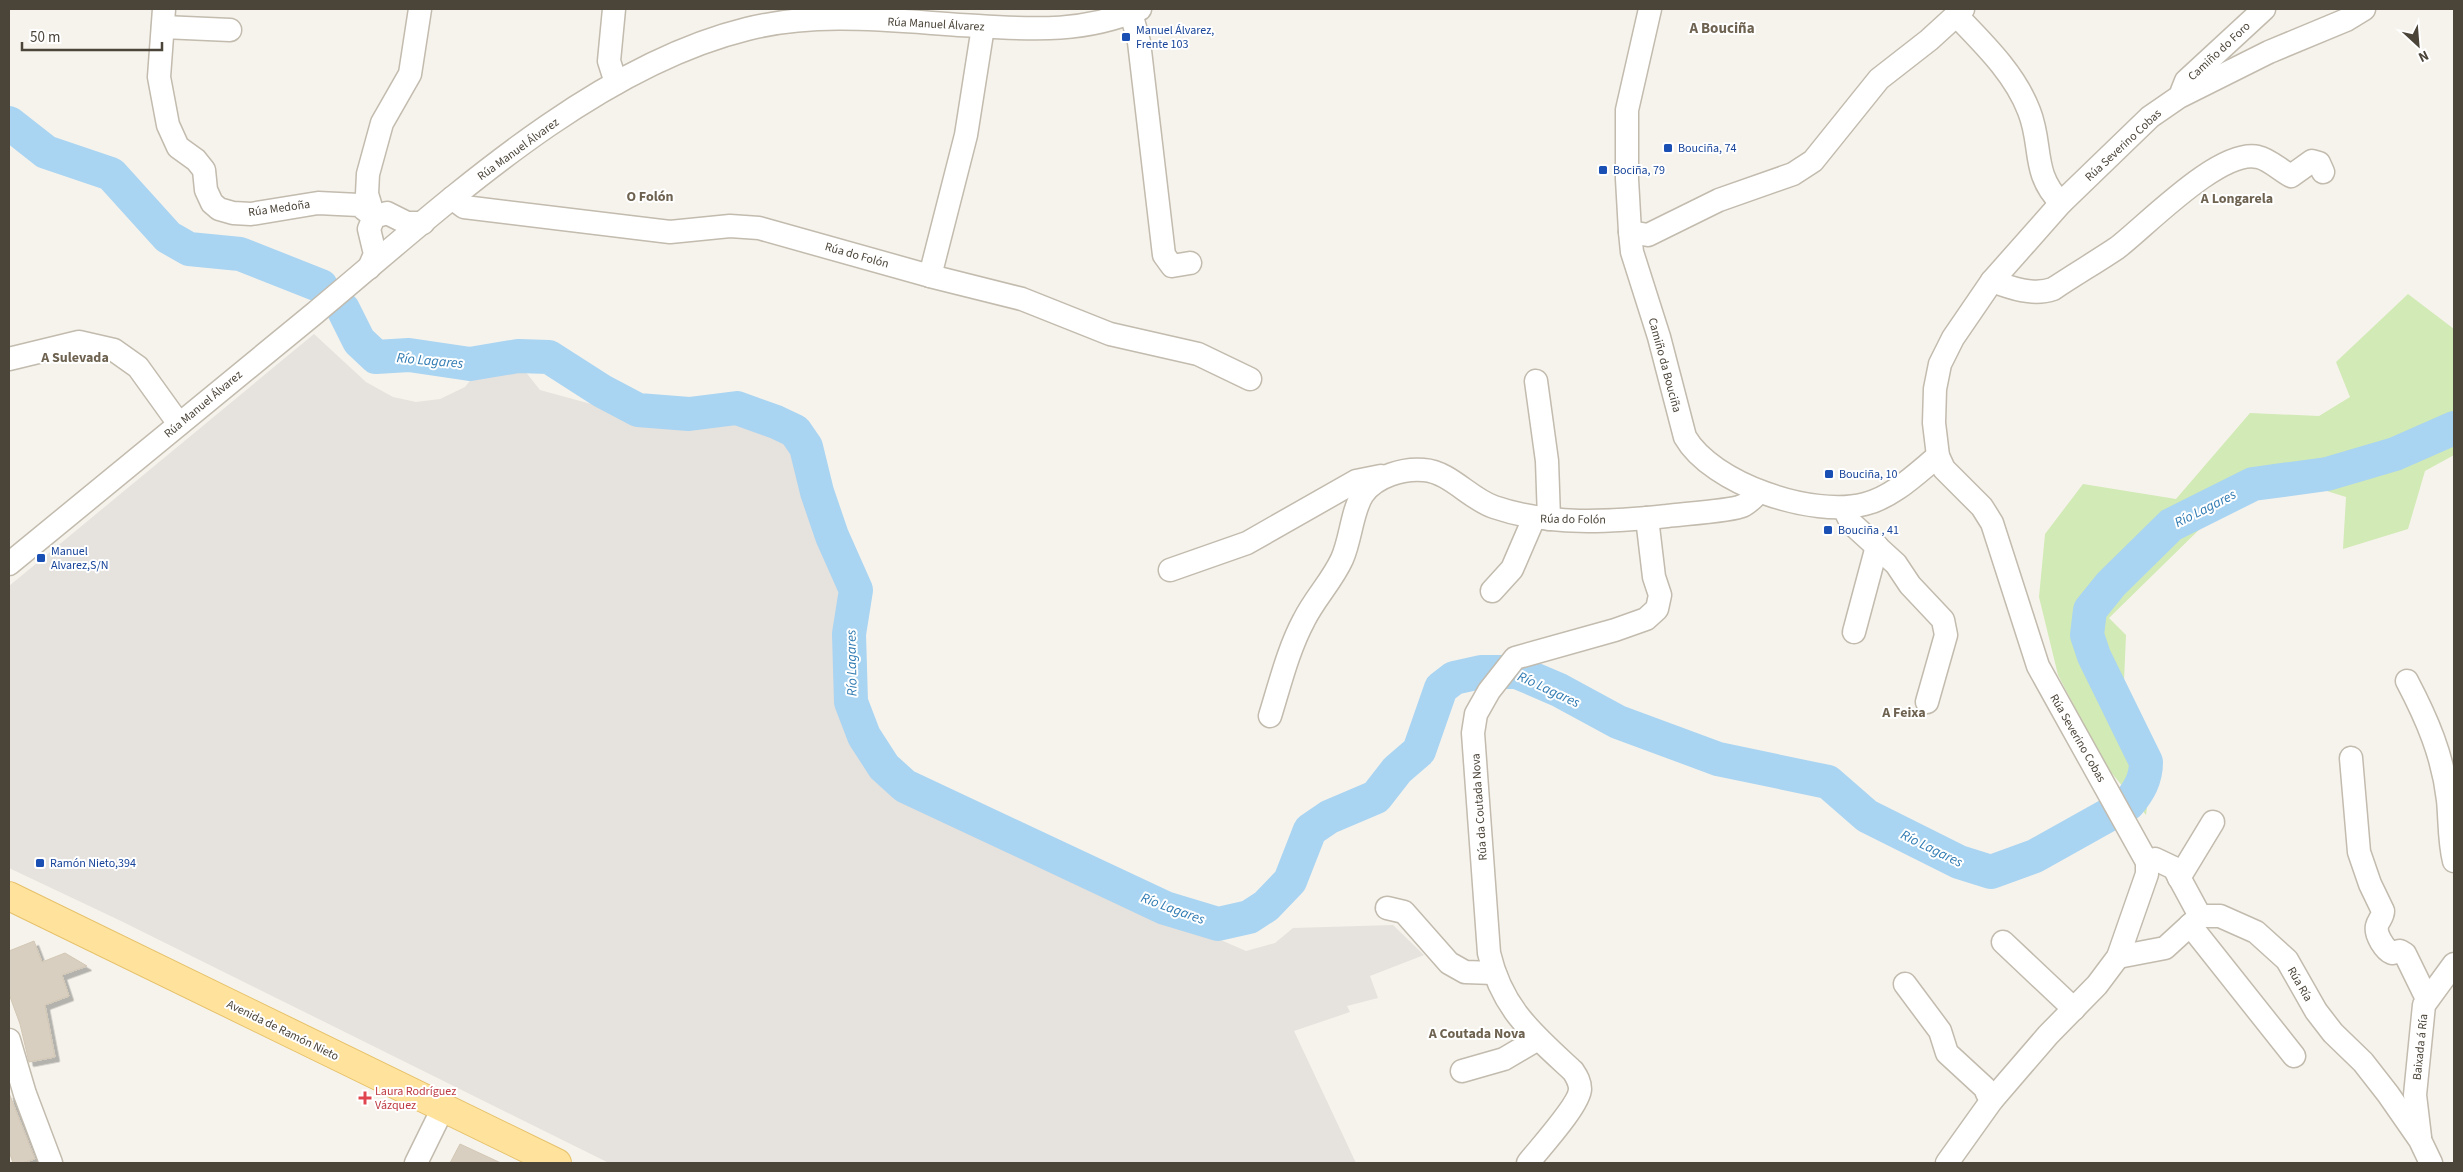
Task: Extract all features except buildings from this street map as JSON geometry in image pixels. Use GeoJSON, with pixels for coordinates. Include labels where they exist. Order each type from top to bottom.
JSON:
{"type":"FeatureCollection","features":[{"type":"Feature","properties":{"kind":"main road","name":"Avenida de Ramón Nieto"},"geometry":{"type":"LineString","coordinates":[[9,896],[557,1163]]}},
{"type":"Feature","properties":{"kind":"street"},"geometry":{"type":"LineString","coordinates":[[368,268],[375,254],[374,241],[369,229],[374,217],[367,194],[368,174],[382,123],[410,74],[420,9]]}},
{"type":"Feature","properties":{"kind":"street"},"geometry":{"type":"LineString","coordinates":[[614,9],[609,61],[616,83]]}},
{"type":"Feature","properties":{"kind":"street","name":"Camiño da Bouciña"},"geometry":{"type":"LineString","coordinates":[[1650,9],[1627,110],[1627,180],[1630,232],[1632,252],[1659,337],[1685,437],[1693,450],[1708,462],[1759,492],[1776,498],[1844,508],[1866,504],[1888,495],[1938,456]]}},
{"type":"Feature","properties":{"kind":"street","name":"Camiño do Foro"},"geometry":{"type":"LineString","coordinates":[[2179,97],[2186,81],[2264,9]]}},
{"type":"Feature","properties":{"kind":"street","name":"Rúa Severino Cobas"},"geometry":{"type":"LineString","coordinates":[[2147,862],[2038,666],[1992,523],[1982,507],[1944,468],[1938,456],[1935,389],[1940,364],[1952,338],[1992,281],[2061,203],[2150,117],[2179,97],[2268,52],[2346,20],[2364,9]]}},
{"type":"Feature","properties":{"kind":"street"},"geometry":{"type":"LineString","coordinates":[[1135,11],[1164,255],[1172,266],[1190,263]]}},
{"type":"Feature","properties":{"kind":"street","name":"Rúa Manuel Álvarez"},"geometry":{"type":"LineString","coordinates":[[9,564],[452,198],[557,121],[616,83],[689,47],[749,28],[812,20],[869,20],[983,27],[1074,28],[1104,15],[1135,11]]}},
{"type":"Feature","properties":{"kind":"street"},"geometry":{"type":"LineString","coordinates":[[1630,232],[1648,235],[1719,200],[1765,185],[1800,170],[1813,161],[1879,80],[1960,12],[2009,73],[2022,95],[2030,113],[2042,178],[2049,191],[2061,203]]}},
{"type":"Feature","properties":{"kind":"street"},"geometry":{"type":"LineString","coordinates":[[163,18],[230,30]]}},
{"type":"Feature","properties":{"kind":"street","name":"Rúa Medoña"},"geometry":{"type":"LineString","coordinates":[[163,18],[159,77],[168,125],[178,147],[196,160],[204,170],[206,190],[212,203],[219,209],[233,213],[251,214],[318,203],[359,205],[374,217]]}},
{"type":"Feature","properties":{"kind":"street"},"geometry":{"type":"LineString","coordinates":[[930,276],[966,135],[983,27]]}},
{"type":"Feature","properties":{"kind":"street"},"geometry":{"type":"LineString","coordinates":[[1992,281],[2042,293],[2053,289],[2117,247],[2171,200],[2196,182],[2236,159],[2258,157],[2291,176],[2312,161],[2319,163],[2323,172]]}},
{"type":"Feature","properties":{"kind":"street","name":"Rúa do Folón"},"geometry":{"type":"LineString","coordinates":[[452,198],[464,207],[670,232],[730,226],[759,228],[930,276],[1022,299],[1110,334],[1198,354],[1250,379]]}},
{"type":"Feature","properties":{"kind":"street"},"geometry":{"type":"LineString","coordinates":[[374,217],[387,213],[407,223],[423,223]]}},
{"type":"Feature","properties":{"kind":"street"},"geometry":{"type":"LineString","coordinates":[[374,241],[384,245],[399,243],[402,232],[399,220]]}},
{"type":"Feature","properties":{"kind":"street"},"geometry":{"type":"LineString","coordinates":[[9,359],[79,342],[114,350],[138,367],[179,424]]}},
{"type":"Feature","properties":{"kind":"street"},"geometry":{"type":"LineString","coordinates":[[1492,591],[1512,569],[1542,518],[1547,461],[1536,381]]}},
{"type":"Feature","properties":{"kind":"street","name":"Rúa do Folón"},"geometry":{"type":"LineString","coordinates":[[1170,570],[1247,544],[1356,481],[1408,470],[1426,470],[1441,476],[1492,507],[1542,518],[1582,521],[1647,518],[1740,507],[1759,492]]}},
{"type":"Feature","properties":{"kind":"street","name":"Rúa do Folón"},"geometry":{"type":"LineString","coordinates":[[1270,716],[1293,642],[1305,617],[1329,583],[1342,558],[1363,494],[1373,484],[1392,474]]}},
{"type":"Feature","properties":{"kind":"street"},"geometry":{"type":"LineString","coordinates":[[1844,508],[1851,523],[1896,564],[1910,585],[1943,620],[1946,634],[1927,702]]}},
{"type":"Feature","properties":{"kind":"street","name":"Rúa da Coutada Nova"},"geometry":{"type":"LineString","coordinates":[[1528,1163],[1575,1103],[1580,1090],[1578,1078],[1573,1071],[1538,1040],[1515,1014],[1494,973],[1489,954],[1473,733],[1476,714],[1489,691],[1515,658],[1615,630],[1646,619],[1657,609],[1660,595],[1654,577],[1647,518]]}},
{"type":"Feature","properties":{"kind":"street"},"geometry":{"type":"LineString","coordinates":[[1854,632],[1877,546]]}},
{"type":"Feature","properties":{"kind":"street"},"geometry":{"type":"LineString","coordinates":[[2407,681],[2432,732],[2440,758],[2448,798],[2454,860]]}},
{"type":"Feature","properties":{"kind":"street"},"geometry":{"type":"LineString","coordinates":[[2351,758],[2359,852],[2370,884],[2384,911],[2377,926],[2377,932],[2386,950],[2392,953],[2400,951],[2405,954],[2427,999]]}},
{"type":"Feature","properties":{"kind":"street"},"geometry":{"type":"LineString","coordinates":[[2180,878],[2213,822]]}},
{"type":"Feature","properties":{"kind":"street"},"geometry":{"type":"LineString","coordinates":[[1947,1163],[1992,1100],[2048,1035],[2097,985],[2118,957],[2147,874],[2147,862],[2155,859],[2174,868],[2180,878],[2195,921],[2294,1056]]}},
{"type":"Feature","properties":{"kind":"street"},"geometry":{"type":"LineString","coordinates":[[1387,908],[1404,912],[1449,963],[1465,972],[1494,973]]}},
{"type":"Feature","properties":{"kind":"street","name":"Rúa Ría"},"geometry":{"type":"LineString","coordinates":[[2195,921],[2220,916],[2256,932],[2287,960],[2316,1010],[2333,1033],[2363,1062],[2420,1140],[2431,1163]]}},
{"type":"Feature","properties":{"kind":"street"},"geometry":{"type":"LineString","coordinates":[[2118,957],[2165,948],[2195,921]]}},
{"type":"Feature","properties":{"kind":"street"},"geometry":{"type":"LineString","coordinates":[[2003,942],[2074,1009]]}},
{"type":"Feature","properties":{"kind":"street","name":"Baixada á Ría"},"geometry":{"type":"LineString","coordinates":[[2420,1140],[2415,1095],[2424,1005],[2454,964]]}},
{"type":"Feature","properties":{"kind":"street"},"geometry":{"type":"LineString","coordinates":[[1905,984],[1940,1031],[1947,1053],[1985,1088],[1992,1100]]}},
{"type":"Feature","properties":{"kind":"street"},"geometry":{"type":"LineString","coordinates":[[9,1040],[17,1097],[51,1163]]}},
{"type":"Feature","properties":{"kind":"street"},"geometry":{"type":"LineString","coordinates":[[1462,1071],[1504,1059],[1538,1040]]}},
{"type":"Feature","properties":{"kind":"street"},"geometry":{"type":"LineString","coordinates":[[416,1163],[442,1108]]}},
{"type":"Feature","properties":{"kind":"shaded area"},"geometry":{"type":"Polygon","coordinates":[[[314,334],[366,382],[393,397],[416,402],[440,399],[465,387],[473,377],[521,366],[540,390],[682,429],[714,421],[792,435],[801,448],[815,501],[832,547],[850,585],[843,624],[846,710],[850,725],[871,764],[894,789],[1129,900],[1246,951],[1275,943],[1293,928],[1393,925],[1424,955],[1370,976],[1378,998],[1347,1006],[1350,1012],[1294,1031],[1356,1163],[609,1163],[121,921],[9,868],[9,586],[314,334]]]}},
{"type":"Feature","properties":{"kind":"green space"},"geometry":{"type":"Polygon","coordinates":[[[2408,294],[2454,329],[2454,455],[2425,471],[2408,529],[2343,549],[2346,497],[2260,470],[2109,618],[2126,635],[2124,681],[2154,750],[2146,815],[2105,765],[2058,675],[2039,597],[2045,534],[2083,484],[2176,499],[2250,413],[2319,416],[2350,397],[2336,362],[2408,294]]]}},
{"type":"Feature","properties":{"kind":"waterway","name":"Río Lagares"},"geometry":{"type":"LineString","coordinates":[[9,123],[46,152],[111,174],[168,237],[189,249],[240,254],[321,286]]}},
{"type":"Feature","properties":{"kind":"waterway","name":"Río Lagares"},"geometry":{"type":"LineString","coordinates":[[343,309],[359,341],[376,357],[409,355],[470,364],[518,356],[549,357],[602,391],[638,410],[689,414],[737,408],[795,431],[806,447],[817,492],[832,536],[856,590],[849,634],[851,702],[864,736],[884,767],[905,786],[1165,908],[1218,924],[1249,917],[1266,906],[1290,881],[1310,830],[1329,817],[1376,797],[1397,770],[1419,751],[1441,688],[1454,678],[1481,672],[1517,672],[1559,690],[1618,722],[1718,759],[1828,782],[1867,816],[1959,862],[1991,872],[2035,856],[2128,804],[2139,789],[2145,774],[2146,762],[2094,656],[2087,635],[2090,610],[2111,584],[2171,525],[2253,484],[2327,474],[2395,454],[2454,428]]}},
{"type":"Feature","properties":{"kind":"place","name":"Manuel Álvarez, Frente 103"},"geometry":{"type":"Point","coordinates":[1126,37]}},
{"type":"Feature","properties":{"kind":"place","name":"Bouciña, 74"},"geometry":{"type":"Point","coordinates":[1668,148]}},
{"type":"Feature","properties":{"kind":"place","name":"Bociña, 79"},"geometry":{"type":"Point","coordinates":[1603,170]}},
{"type":"Feature","properties":{"kind":"place","name":"Bouciña, 10"},"geometry":{"type":"Point","coordinates":[1829,474]}},
{"type":"Feature","properties":{"kind":"place","name":"Bouciña , 41"},"geometry":{"type":"Point","coordinates":[1828,530]}},
{"type":"Feature","properties":{"kind":"place","name":"Manuel Alvarez,S/N"},"geometry":{"type":"Point","coordinates":[41,558]}},
{"type":"Feature","properties":{"kind":"place","name":"Ramón Nieto,394"},"geometry":{"type":"Point","coordinates":[40,863]}},
{"type":"Feature","properties":{"kind":"place","name":"Laura Rodríguez Vázquez"},"geometry":{"type":"Point","coordinates":[365,1098]}},
{"type":"Feature","properties":{"kind":"district","name":"A Bouciña"},"geometry":{"type":"Point","coordinates":[1722,28]}},
{"type":"Feature","properties":{"kind":"district","name":"O Folón"},"geometry":{"type":"Point","coordinates":[650,196]}},
{"type":"Feature","properties":{"kind":"district","name":"A Longarela"},"geometry":{"type":"Point","coordinates":[2237,198]}},
{"type":"Feature","properties":{"kind":"district","name":"A Sulevada"},"geometry":{"type":"Point","coordinates":[75,357]}},
{"type":"Feature","properties":{"kind":"district","name":"A Feixa"},"geometry":{"type":"Point","coordinates":[1904,712]}},
{"type":"Feature","properties":{"kind":"district","name":"A Coutada Nova"},"geometry":{"type":"Point","coordinates":[1477,1033]}}]}
